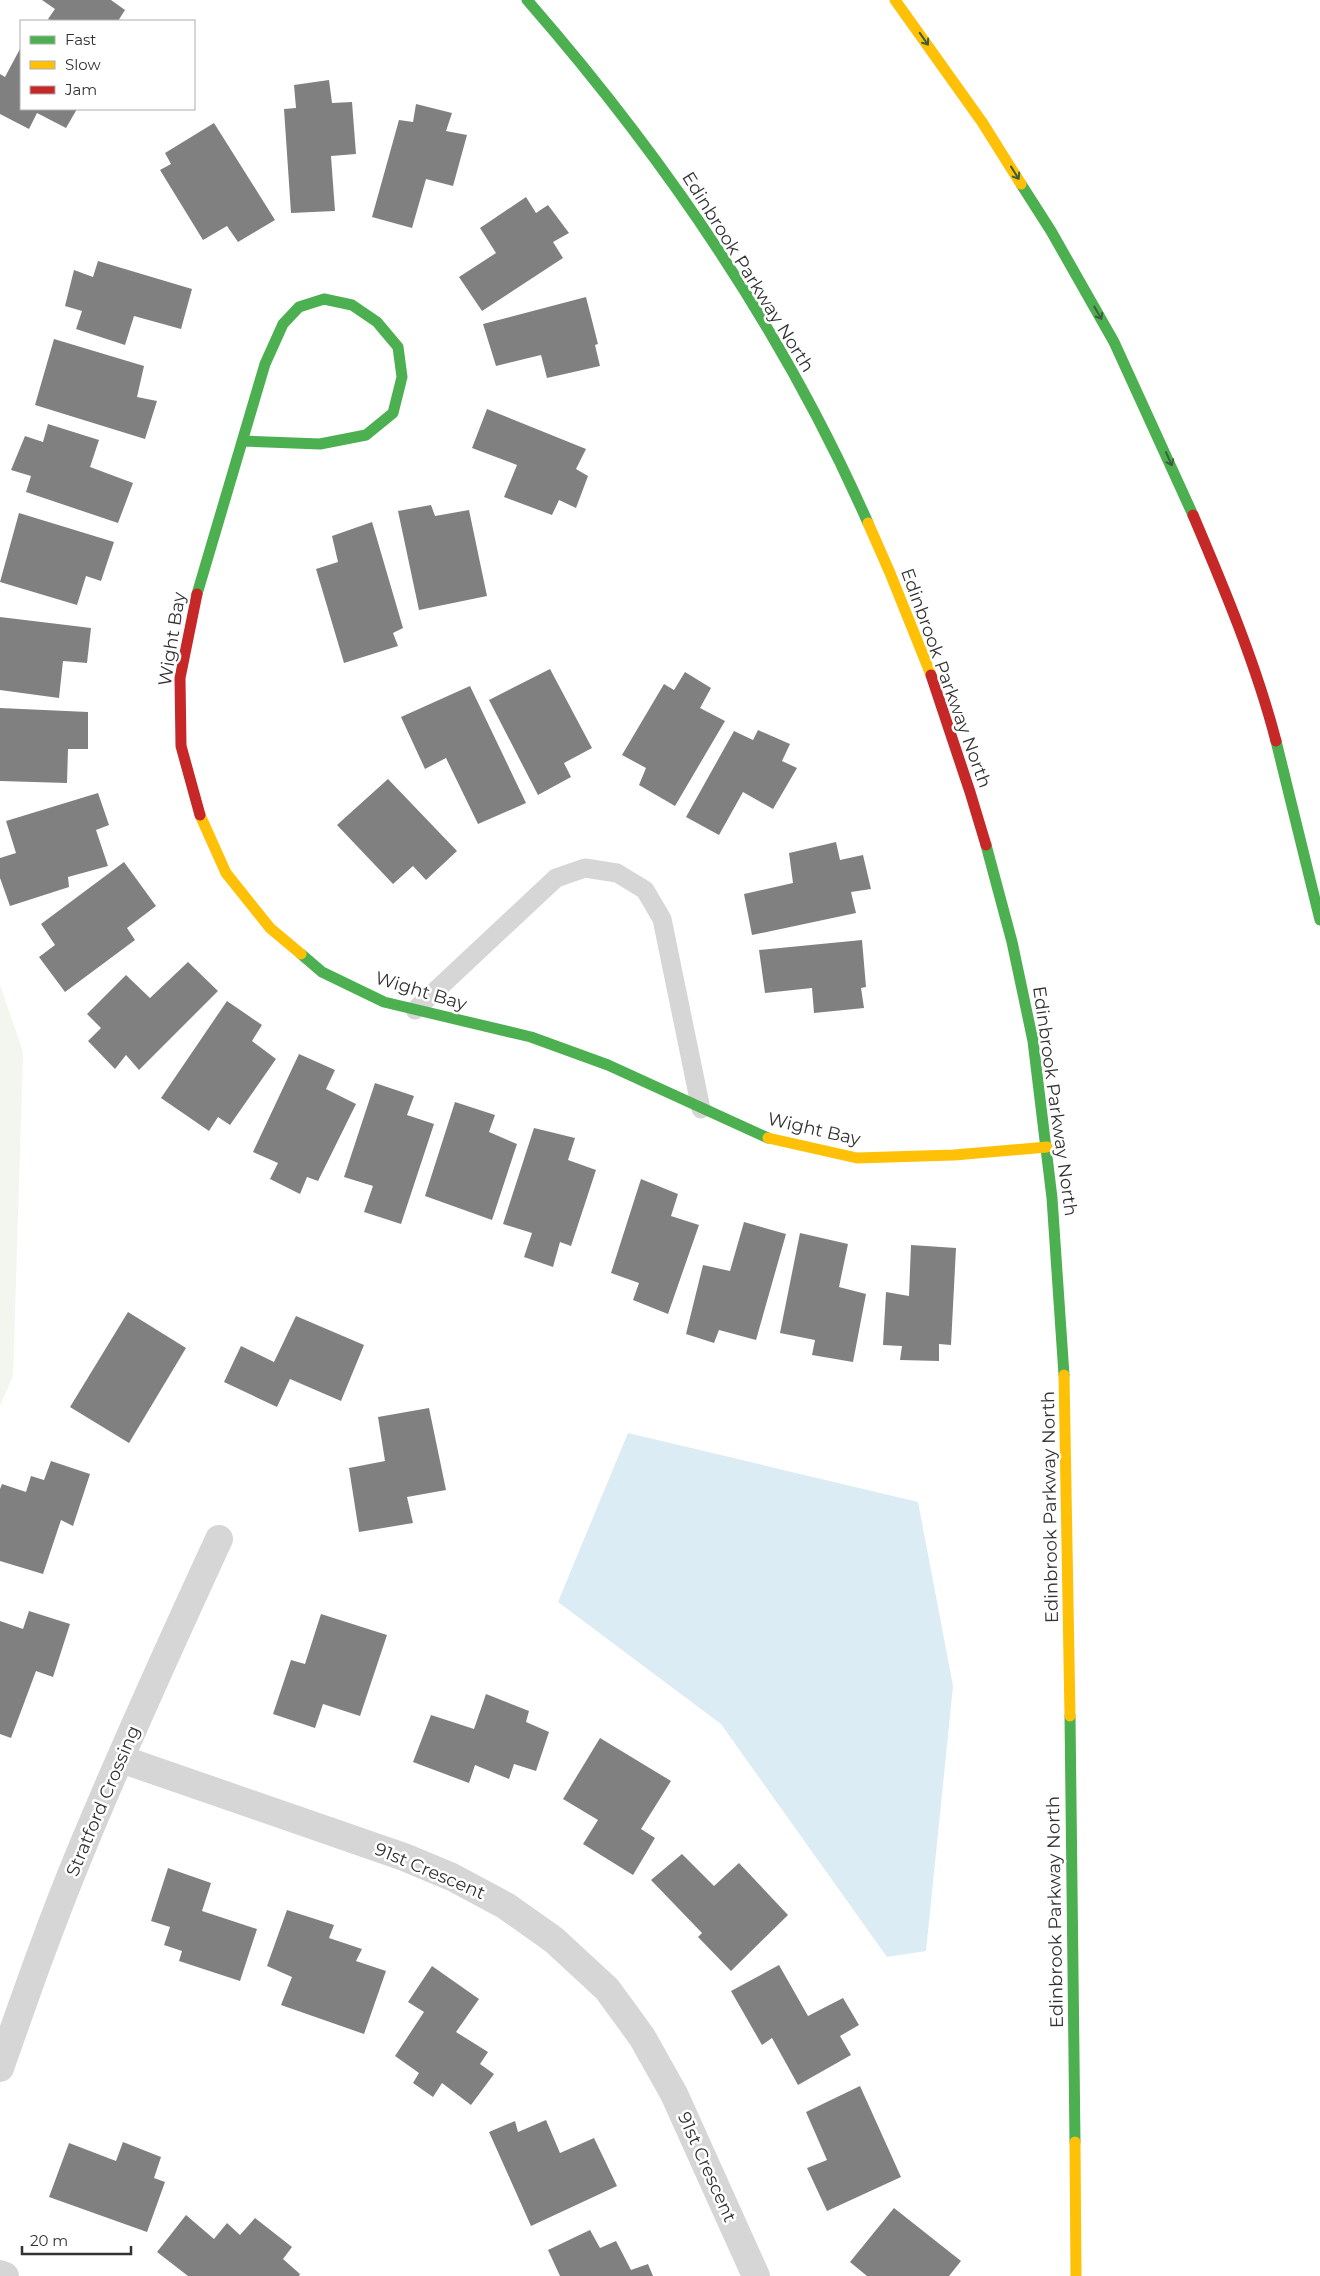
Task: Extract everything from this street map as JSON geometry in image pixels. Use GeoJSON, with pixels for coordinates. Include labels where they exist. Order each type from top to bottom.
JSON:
{"type":"FeatureCollection","features":[{"type":"Feature","properties":{"kind":"main road","name":"Edinbrook Parkway North"},"geometry":{"type":"LineString","coordinates":[[527,0],[576,54],[644,144],[714,244],[772,336],[815,414],[876,540],[914,632],[958,751],[1000,897],[1030,1022],[1047,1147],[1064,1329],[1076,2276]]}},
{"type":"Feature","properties":{"kind":"main road"},"geometry":{"type":"LineString","coordinates":[[895,0],[982,122],[1051,231],[1114,342],[1168,458],[1217,572],[1267,707],[1301,837],[1320,920]]}},
{"type":"Feature","properties":{"kind":"main road","name":"Wight Bay"},"geometry":{"type":"LineString","coordinates":[[243,441],[320,444],[366,435],[393,412],[402,377],[398,347],[376,322],[352,305],[324,299],[299,307],[283,324],[265,364],[192,609],[180,678],[181,746],[198,812],[226,873],[270,928],[322,972],[384,1002],[531,1038],[608,1065],[767,1138],[858,1158],[954,1155],[1047,1147]]}},
{"type":"Feature","properties":{"kind":"street","name":"Stratford Crossing"},"geometry":{"type":"LineString","coordinates":[[0,2068],[55,1917],[149,1690],[220,1539]]}},
{"type":"Feature","properties":{"kind":"street","name":"91st Crescent"},"geometry":{"type":"LineString","coordinates":[[121,1759],[395,1854],[452,1877],[506,1906],[554,1940],[607,1990],[642,2037],[674,2094],[756,2276]]}},
{"type":"Feature","properties":{"kind":"street"},"geometry":{"type":"LineString","coordinates":[[0,2274],[5,2276]]}},
{"type":"Feature","properties":{"kind":"lane"},"geometry":{"type":"LineString","coordinates":[[415,1010],[556,878],[585,868],[617,873],[645,890],[662,919],[701,1109]]}},
{"type":"Feature","properties":{"kind":"shaded area"},"geometry":{"type":"Polygon","coordinates":[[[0,985],[23,1052],[13,1376],[0,1406],[0,985]]]}},
{"type":"Feature","properties":{"kind":"shaded area"},"geometry":{"type":"Polygon","coordinates":[[[628,1433],[918,1502],[953,1686],[926,1951],[887,1957],[721,1724],[558,1602],[628,1433]]]}},
{"type":"Feature","properties":{"kind":"building"},"geometry":{"type":"Polygon","coordinates":[[[42,0],[111,0],[125,10],[119,20],[48,19],[55,9],[42,0]]]}},
{"type":"Feature","properties":{"kind":"building"},"geometry":{"type":"Polygon","coordinates":[[[20,49],[20,110],[76,110],[66,128],[37,113],[29,129],[0,114],[0,74],[5,77],[20,49]]]}},
{"type":"Feature","properties":{"kind":"building"},"geometry":{"type":"Polygon","coordinates":[[[329,80],[332,103],[352,102],[356,154],[331,156],[335,211],[291,213],[284,109],[296,108],[294,85],[329,80]]]}},
{"type":"Feature","properties":{"kind":"building"},"geometry":{"type":"Polygon","coordinates":[[[416,104],[452,113],[446,131],[467,135],[453,186],[426,179],[412,228],[372,217],[399,120],[413,122],[416,104]]]}},
{"type":"Feature","properties":{"kind":"building"},"geometry":{"type":"Polygon","coordinates":[[[214,123],[275,220],[238,242],[227,226],[203,240],[160,170],[171,164],[165,153],[214,123]]]}},
{"type":"Feature","properties":{"kind":"building"},"geometry":{"type":"Polygon","coordinates":[[[526,197],[536,213],[548,205],[569,233],[553,242],[563,258],[482,311],[459,277],[496,253],[480,228],[526,197]]]}},
{"type":"Feature","properties":{"kind":"building"},"geometry":{"type":"Polygon","coordinates":[[[98,261],[192,289],[181,329],[134,316],[125,345],[76,329],[82,311],[65,306],[74,270],[93,277],[98,261]]]}},
{"type":"Feature","properties":{"kind":"building"},"geometry":{"type":"Polygon","coordinates":[[[586,297],[598,344],[595,345],[600,366],[547,378],[541,355],[496,366],[483,324],[586,297]]]}},
{"type":"Feature","properties":{"kind":"building"},"geometry":{"type":"Polygon","coordinates":[[[54,339],[144,366],[137,397],[157,401],[145,439],[35,405],[54,339]]]}},
{"type":"Feature","properties":{"kind":"building"},"geometry":{"type":"Polygon","coordinates":[[[487,409],[586,449],[576,469],[588,476],[576,508],[559,500],[552,515],[504,497],[517,465],[472,448],[487,409]]]}},
{"type":"Feature","properties":{"kind":"building"},"geometry":{"type":"Polygon","coordinates":[[[48,424],[99,440],[90,467],[133,483],[118,523],[26,492],[31,476],[11,470],[25,436],[43,442],[48,424]]]}},
{"type":"Feature","properties":{"kind":"building"},"geometry":{"type":"Polygon","coordinates":[[[431,505],[435,516],[469,510],[487,596],[419,610],[398,511],[431,505]]]}},
{"type":"Feature","properties":{"kind":"building"},"geometry":{"type":"Polygon","coordinates":[[[19,513],[114,542],[101,581],[86,576],[77,605],[0,582],[19,513]]]}},
{"type":"Feature","properties":{"kind":"building"},"geometry":{"type":"Polygon","coordinates":[[[372,522],[403,628],[393,633],[398,646],[344,663],[316,569],[338,562],[332,536],[372,522]]]}},
{"type":"Feature","properties":{"kind":"building"},"geometry":{"type":"Polygon","coordinates":[[[0,617],[91,628],[87,663],[63,661],[59,698],[0,690],[0,617]]]}},
{"type":"Feature","properties":{"kind":"building"},"geometry":{"type":"Polygon","coordinates":[[[550,669],[592,748],[564,763],[571,777],[538,795],[489,700],[550,669]]]}},
{"type":"Feature","properties":{"kind":"building"},"geometry":{"type":"Polygon","coordinates":[[[685,672],[711,688],[700,708],[725,721],[675,806],[639,785],[646,768],[622,755],[664,684],[674,690],[685,672]]]}},
{"type":"Feature","properties":{"kind":"building"},"geometry":{"type":"Polygon","coordinates":[[[470,686],[526,803],[478,824],[446,758],[425,769],[401,717],[470,686]]]}},
{"type":"Feature","properties":{"kind":"building"},"geometry":{"type":"Polygon","coordinates":[[[0,708],[88,712],[88,749],[68,749],[67,783],[0,781],[0,708]]]}},
{"type":"Feature","properties":{"kind":"building"},"geometry":{"type":"Polygon","coordinates":[[[758,730],[790,744],[782,761],[797,768],[773,809],[743,792],[719,835],[686,817],[734,731],[753,740],[758,730]]]}},
{"type":"Feature","properties":{"kind":"building"},"geometry":{"type":"Polygon","coordinates":[[[388,779],[457,851],[426,880],[413,866],[393,884],[337,825],[388,779]]]}},
{"type":"Feature","properties":{"kind":"building"},"geometry":{"type":"Polygon","coordinates":[[[98,793],[109,825],[96,830],[108,866],[68,877],[69,887],[10,906],[0,878],[0,858],[16,853],[6,821],[98,793]]]}},
{"type":"Feature","properties":{"kind":"building"},"geometry":{"type":"Polygon","coordinates":[[[836,842],[840,860],[863,855],[871,889],[851,892],[856,913],[752,935],[744,894],[793,883],[789,853],[836,842]]]}},
{"type":"Feature","properties":{"kind":"building"},"geometry":{"type":"Polygon","coordinates":[[[124,862],[156,906],[127,928],[135,940],[65,992],[39,957],[55,945],[41,924],[124,862]]]}},
{"type":"Feature","properties":{"kind":"building"},"geometry":{"type":"Polygon","coordinates":[[[862,940],[866,987],[861,988],[864,1008],[814,1013],[812,988],[765,993],[759,950],[862,940]]]}},
{"type":"Feature","properties":{"kind":"building"},"geometry":{"type":"Polygon","coordinates":[[[188,962],[218,991],[139,1070],[126,1055],[115,1069],[88,1041],[101,1028],[87,1014],[126,975],[150,998],[188,962]]]}},
{"type":"Feature","properties":{"kind":"building"},"geometry":{"type":"Polygon","coordinates":[[[227,1001],[262,1025],[252,1041],[276,1059],[230,1125],[218,1117],[209,1131],[161,1098],[227,1001]]]}},
{"type":"Feature","properties":{"kind":"building"},"geometry":{"type":"Polygon","coordinates":[[[299,1054],[335,1070],[326,1089],[356,1104],[318,1181],[307,1177],[300,1194],[270,1179],[278,1163],[253,1152],[299,1054]]]}},
{"type":"Feature","properties":{"kind":"building"},"geometry":{"type":"Polygon","coordinates":[[[375,1083],[414,1096],[407,1115],[434,1124],[401,1224],[364,1212],[373,1186],[344,1177],[375,1083]]]}},
{"type":"Feature","properties":{"kind":"building"},"geometry":{"type":"Polygon","coordinates":[[[455,1102],[495,1115],[489,1132],[517,1144],[492,1220],[425,1196],[455,1102]]]}},
{"type":"Feature","properties":{"kind":"building"},"geometry":{"type":"Polygon","coordinates":[[[534,1128],[575,1138],[568,1160],[596,1170],[571,1246],[560,1242],[553,1267],[524,1257],[532,1233],[503,1224],[534,1128]]]}},
{"type":"Feature","properties":{"kind":"building"},"geometry":{"type":"Polygon","coordinates":[[[641,1179],[678,1194],[671,1216],[699,1225],[668,1314],[633,1300],[639,1283],[611,1273],[641,1179]]]}},
{"type":"Feature","properties":{"kind":"building"},"geometry":{"type":"Polygon","coordinates":[[[744,1222],[786,1234],[756,1340],[719,1330],[714,1343],[686,1334],[703,1265],[730,1271],[744,1222]]]}},
{"type":"Feature","properties":{"kind":"building"},"geometry":{"type":"Polygon","coordinates":[[[800,1233],[848,1244],[839,1287],[866,1294],[853,1362],[812,1355],[815,1340],[780,1333],[800,1233]]]}},
{"type":"Feature","properties":{"kind":"building"},"geometry":{"type":"Polygon","coordinates":[[[911,1245],[956,1248],[951,1345],[939,1344],[939,1361],[900,1360],[902,1346],[883,1345],[886,1292],[909,1296],[911,1245]]]}},
{"type":"Feature","properties":{"kind":"building"},"geometry":{"type":"Polygon","coordinates":[[[128,1312],[186,1348],[129,1443],[70,1407],[128,1312]]]}},
{"type":"Feature","properties":{"kind":"building"},"geometry":{"type":"Polygon","coordinates":[[[296,1316],[364,1345],[341,1401],[290,1379],[277,1407],[224,1382],[241,1346],[274,1362],[296,1316]]]}},
{"type":"Feature","properties":{"kind":"building"},"geometry":{"type":"Polygon","coordinates":[[[429,1408],[446,1490],[407,1497],[413,1523],[359,1532],[349,1468],[385,1461],[378,1417],[429,1408]]]}},
{"type":"Feature","properties":{"kind":"building"},"geometry":{"type":"Polygon","coordinates":[[[51,1461],[90,1474],[73,1526],[61,1520],[43,1574],[0,1561],[0,1489],[2,1484],[26,1492],[31,1476],[44,1480],[51,1461]]]}},
{"type":"Feature","properties":{"kind":"building"},"geometry":{"type":"Polygon","coordinates":[[[29,1611],[70,1624],[53,1677],[36,1671],[11,1738],[0,1734],[0,1621],[23,1629],[29,1611]]]}},
{"type":"Feature","properties":{"kind":"building"},"geometry":{"type":"Polygon","coordinates":[[[321,1614],[387,1635],[360,1716],[323,1704],[315,1728],[273,1714],[291,1660],[305,1664],[321,1614]]]}},
{"type":"Feature","properties":{"kind":"building"},"geometry":{"type":"Polygon","coordinates":[[[486,1694],[529,1711],[526,1722],[549,1732],[536,1771],[514,1764],[509,1779],[475,1765],[469,1783],[413,1762],[431,1715],[474,1729],[486,1694]]]}},
{"type":"Feature","properties":{"kind":"building"},"geometry":{"type":"Polygon","coordinates":[[[600,1738],[671,1781],[641,1829],[655,1838],[633,1875],[583,1844],[598,1820],[563,1799],[600,1738]]]}},
{"type":"Feature","properties":{"kind":"building"},"geometry":{"type":"Polygon","coordinates":[[[682,1854],[714,1886],[739,1863],[788,1915],[731,1971],[698,1937],[702,1933],[651,1880],[682,1854]]]}},
{"type":"Feature","properties":{"kind":"building"},"geometry":{"type":"Polygon","coordinates":[[[168,1868],[211,1883],[202,1911],[257,1929],[240,1981],[179,1961],[182,1951],[164,1945],[170,1927],[151,1921],[168,1868]]]}},
{"type":"Feature","properties":{"kind":"building"},"geometry":{"type":"Polygon","coordinates":[[[287,1910],[334,1925],[329,1938],[362,1949],[356,1961],[386,1971],[364,2034],[281,2005],[292,1977],[267,1966],[287,1910]]]}},
{"type":"Feature","properties":{"kind":"building"},"geometry":{"type":"Polygon","coordinates":[[[779,1965],[808,2016],[843,1998],[859,2025],[840,2036],[851,2055],[798,2085],[772,2038],[762,2045],[731,1991],[779,1965]]]}},
{"type":"Feature","properties":{"kind":"building"},"geometry":{"type":"Polygon","coordinates":[[[432,1966],[479,1999],[456,2032],[488,2052],[480,2064],[494,2074],[471,2105],[442,2083],[433,2097],[413,2083],[419,2073],[395,2056],[424,2012],[408,2002],[432,1966]]]}},
{"type":"Feature","properties":{"kind":"building"},"geometry":{"type":"Polygon","coordinates":[[[860,2086],[901,2177],[827,2211],[807,2168],[827,2160],[806,2112],[860,2086]]]}},
{"type":"Feature","properties":{"kind":"building"},"geometry":{"type":"Polygon","coordinates":[[[546,2120],[560,2153],[594,2138],[617,2186],[531,2226],[489,2132],[515,2121],[518,2132],[546,2120]]]}},
{"type":"Feature","properties":{"kind":"building"},"geometry":{"type":"Polygon","coordinates":[[[123,2142],[161,2157],[154,2178],[165,2182],[147,2232],[49,2197],[69,2143],[116,2161],[123,2142]]]}},
{"type":"Feature","properties":{"kind":"building"},"geometry":{"type":"Polygon","coordinates":[[[894,2208],[961,2261],[949,2276],[867,2276],[850,2262],[894,2208]]]}},
{"type":"Feature","properties":{"kind":"building"},"geometry":{"type":"Polygon","coordinates":[[[186,2215],[214,2239],[227,2223],[240,2235],[255,2218],[292,2247],[283,2259],[300,2274],[299,2276],[188,2276],[157,2252],[186,2215]]]}},
{"type":"Feature","properties":{"kind":"building"},"geometry":{"type":"Polygon","coordinates":[[[590,2230],[600,2248],[616,2241],[631,2270],[648,2264],[653,2276],[560,2276],[548,2250],[590,2230]]]}},
{"type":"Feature","properties":{"kind":"traffic: fast"},"geometry":{"type":"LineString","coordinates":[[527,0],[626,121],[673,184],[717,249],[799,383],[835,452],[868,523]]}},
{"type":"Feature","properties":{"kind":"traffic: fast"},"geometry":{"type":"LineString","coordinates":[[1021,184],[1051,231],[1114,342],[1193,515]]}},
{"type":"Feature","properties":{"kind":"traffic: fast"},"geometry":{"type":"LineString","coordinates":[[197,594],[265,364],[283,324],[299,307],[324,299],[352,305],[377,322],[398,347],[402,377],[393,413],[366,435],[320,444],[243,441]]}},
{"type":"Feature","properties":{"kind":"traffic: fast"},"geometry":{"type":"LineString","coordinates":[[1276,741],[1320,920]]}},
{"type":"Feature","properties":{"kind":"traffic: fast"},"geometry":{"type":"LineString","coordinates":[[986,845],[1012,942],[1033,1041],[1052,1198],[1064,1375]]}},
{"type":"Feature","properties":{"kind":"traffic: fast"},"geometry":{"type":"LineString","coordinates":[[301,954],[322,972],[384,1002],[531,1037],[608,1065],[768,1138]]}},
{"type":"Feature","properties":{"kind":"traffic: fast"},"geometry":{"type":"LineString","coordinates":[[1070,1716],[1075,2142]]}},
{"type":"Feature","properties":{"kind":"traffic: slow"},"geometry":{"type":"LineString","coordinates":[[895,0],[982,122],[1021,184]]}},
{"type":"Feature","properties":{"kind":"traffic: slow"},"geometry":{"type":"LineString","coordinates":[[868,523],[931,675]]}},
{"type":"Feature","properties":{"kind":"traffic: slow"},"geometry":{"type":"LineString","coordinates":[[200,815],[226,873],[270,928],[301,954]]}},
{"type":"Feature","properties":{"kind":"traffic: slow"},"geometry":{"type":"LineString","coordinates":[[768,1138],[857,1158],[954,1155],[1047,1147]]}},
{"type":"Feature","properties":{"kind":"traffic: slow"},"geometry":{"type":"LineString","coordinates":[[1064,1375],[1070,1716]]}},
{"type":"Feature","properties":{"kind":"traffic: slow"},"geometry":{"type":"LineString","coordinates":[[1075,2142],[1076,2276]]}},
{"type":"Feature","properties":{"kind":"traffic: jam"},"geometry":{"type":"LineString","coordinates":[[1193,515],[1228,598],[1249,655],[1276,741]]}},
{"type":"Feature","properties":{"kind":"traffic: jam"},"geometry":{"type":"LineString","coordinates":[[197,594],[180,678],[181,746],[200,815]]}},
{"type":"Feature","properties":{"kind":"traffic: jam"},"geometry":{"type":"LineString","coordinates":[[931,675],[986,845]]}}]}
